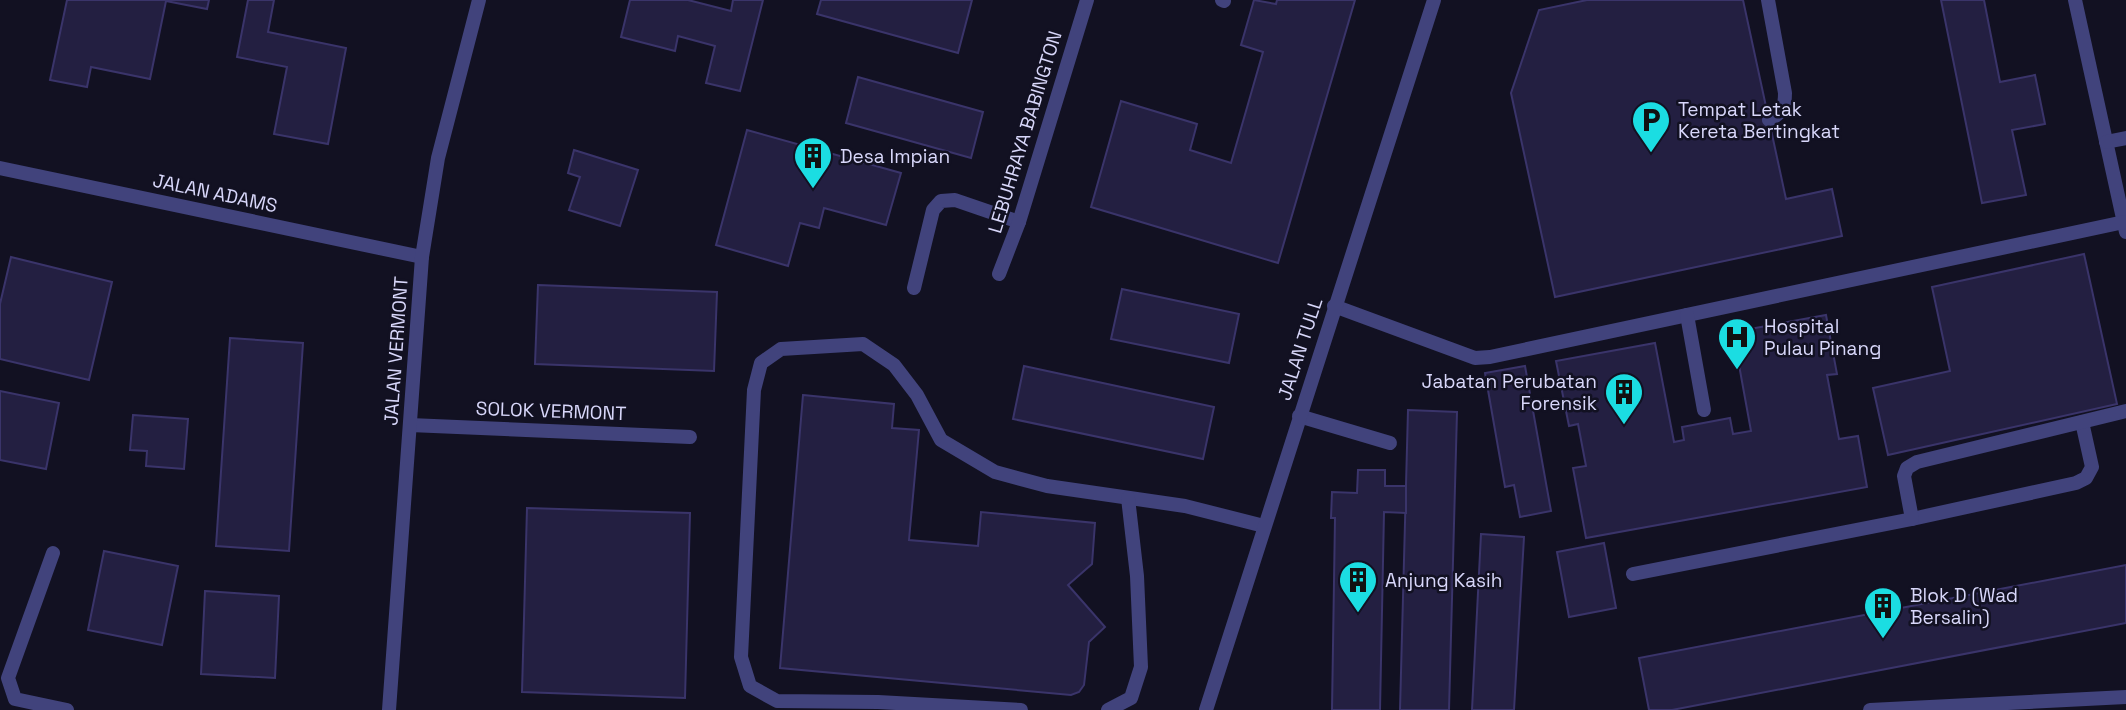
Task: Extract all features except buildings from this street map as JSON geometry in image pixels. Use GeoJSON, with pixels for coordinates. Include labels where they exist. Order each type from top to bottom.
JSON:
{"type":"FeatureCollection","features":[{"type":"Feature","properties":{"kind":"street","name":"JALAN VERMONT"},"geometry":{"type":"LineString","coordinates":[[389,710],[422,257],[438,158],[479,0]]}},
{"type":"Feature","properties":{"kind":"street","name":"LEBUHRAYA BABINGTON"},"geometry":{"type":"LineString","coordinates":[[999,274],[1019,222],[1087,0]]}},
{"type":"Feature","properties":{"kind":"street","name":"JALAN TULL"},"geometry":{"type":"LineString","coordinates":[[1206,710],[1434,0]]}},
{"type":"Feature","properties":{"kind":"street"},"geometry":{"type":"LineString","coordinates":[[1768,0],[1785,93],[1785,107],[1780,114],[1769,120]]}},
{"type":"Feature","properties":{"kind":"street"},"geometry":{"type":"LineString","coordinates":[[1334,306],[1475,358],[1490,358],[1687,315],[2125,227],[2075,0]]}},
{"type":"Feature","properties":{"kind":"street"},"geometry":{"type":"LineString","coordinates":[[2106,142],[2126,138]]}},
{"type":"Feature","properties":{"kind":"street"},"geometry":{"type":"LineString","coordinates":[[2111,162],[2126,159]]}},
{"type":"Feature","properties":{"kind":"street","name":"JALAN ADAMS"},"geometry":{"type":"LineString","coordinates":[[0,168],[422,257]]}},
{"type":"Feature","properties":{"kind":"street"},"geometry":{"type":"LineString","coordinates":[[914,288],[933,210],[941,201],[955,200],[1019,222]]}},
{"type":"Feature","properties":{"kind":"street"},"geometry":{"type":"LineString","coordinates":[[1687,315],[1704,410]]}},
{"type":"Feature","properties":{"kind":"street"},"geometry":{"type":"LineString","coordinates":[[1021,710],[878,702],[777,701],[750,686],[741,657],[754,390],[761,363],[781,349],[863,344],[894,365],[917,395],[942,440],[995,472],[1047,486],[1185,506],[1264,526]]}},
{"type":"Feature","properties":{"kind":"street"},"geometry":{"type":"LineString","coordinates":[[1912,519],[1904,477],[1907,468],[1917,462],[2126,411]]}},
{"type":"Feature","properties":{"kind":"street"},"geometry":{"type":"LineString","coordinates":[[1299,416],[1390,443]]}},
{"type":"Feature","properties":{"kind":"street"},"geometry":{"type":"LineString","coordinates":[[1633,574],[1912,519],[2076,483],[2086,478],[2092,467],[2082,422]]}},
{"type":"Feature","properties":{"kind":"street","name":"SOLOK VERMONT"},"geometry":{"type":"LineString","coordinates":[[410,425],[690,437]]}},
{"type":"Feature","properties":{"kind":"street"},"geometry":{"type":"LineString","coordinates":[[1108,710],[1131,698],[1141,667],[1137,576],[1128,498]]}},
{"type":"Feature","properties":{"kind":"street"},"geometry":{"type":"LineString","coordinates":[[53,553],[8,678],[15,699],[67,710]]}},
{"type":"Feature","properties":{"kind":"street"},"geometry":{"type":"LineString","coordinates":[[1870,710],[2126,697]]}},
{"type":"Feature","properties":{"kind":"place","name":"Tempat Letak Kereta Bertingkat"},"geometry":{"type":"Point","coordinates":[1651,154]}},
{"type":"Feature","properties":{"kind":"place","name":"Desa Impian"},"geometry":{"type":"Point","coordinates":[813,190]}},
{"type":"Feature","properties":{"kind":"place","name":"Hospital Pulau Pinang"},"geometry":{"type":"Point","coordinates":[1737,371]}},
{"type":"Feature","properties":{"kind":"place","name":"Jabatan Perubatan Forensik"},"geometry":{"type":"Point","coordinates":[1624,426]}},
{"type":"Feature","properties":{"kind":"place","name":"Anjung Kasih"},"geometry":{"type":"Point","coordinates":[1358,614]}},
{"type":"Feature","properties":{"kind":"place","name":"Blok D (Wad Bersalin)"},"geometry":{"type":"Point","coordinates":[1883,640]}}]}
